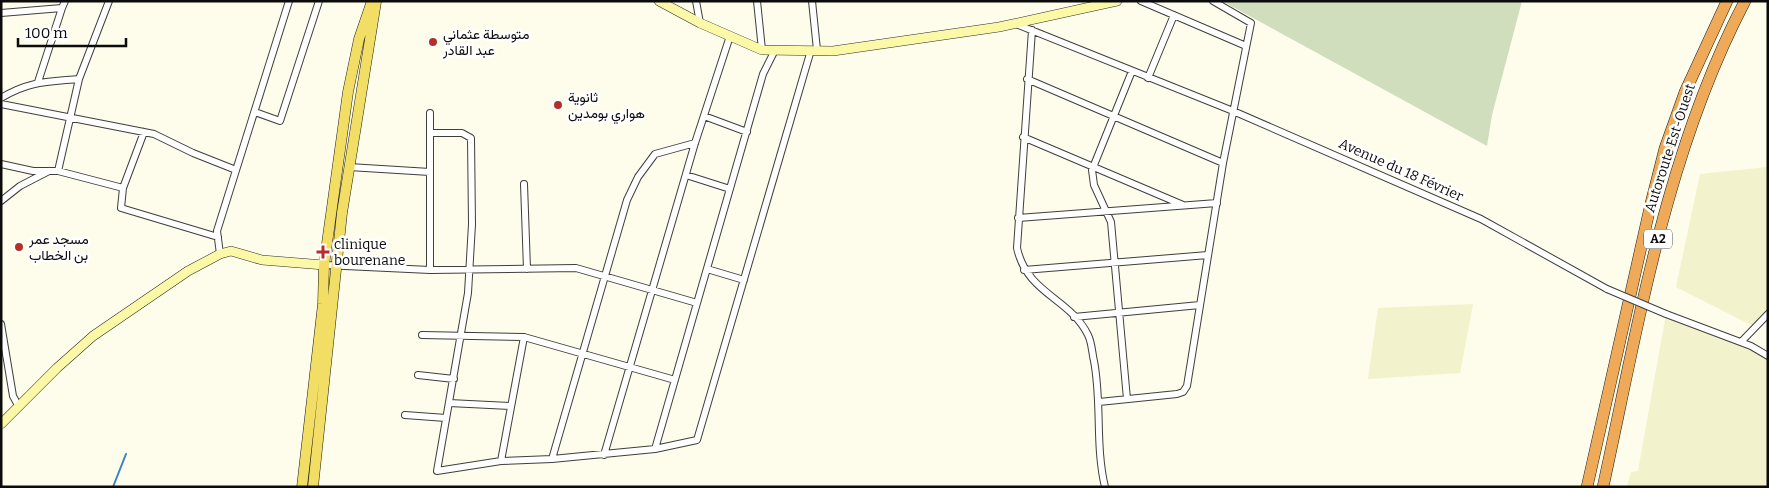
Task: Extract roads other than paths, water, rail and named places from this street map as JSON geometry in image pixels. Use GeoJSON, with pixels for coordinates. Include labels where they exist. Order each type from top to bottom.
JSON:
{"type":"FeatureCollection","features":[{"type":"Feature","properties":{"kind":"highway","name":"Autoroute Est-Ouest"},"geometry":{"type":"LineString","coordinates":[[1587,487],[1650,202],[1665,148],[1685,92],[1727,1]]}},
{"type":"Feature","properties":{"kind":"highway","name":"Autoroute Est-Ouest"},"geometry":{"type":"LineString","coordinates":[[1603,487],[1664,209],[1693,120],[1726,39],[1745,1]]}},
{"type":"Feature","properties":{"kind":"main road"},"geometry":{"type":"LineString","coordinates":[[313,487],[348,167],[374,1]]}},
{"type":"Feature","properties":{"kind":"main road"},"geometry":{"type":"LineString","coordinates":[[302,487],[323,304],[324,265],[348,92],[359,40],[374,1]]}},
{"type":"Feature","properties":{"kind":"street"},"geometry":{"type":"LineString","coordinates":[[38,82],[65,1]]}},
{"type":"Feature","properties":{"kind":"street"},"geometry":{"type":"LineString","coordinates":[[58,171],[79,79],[109,1]]}},
{"type":"Feature","properties":{"kind":"street"},"geometry":{"type":"LineString","coordinates":[[220,254],[217,231],[289,1]]}},
{"type":"Feature","properties":{"kind":"street"},"geometry":{"type":"LineString","coordinates":[[255,112],[280,121],[318,1]]}},
{"type":"Feature","properties":{"kind":"street"},"geometry":{"type":"LineString","coordinates":[[659,1],[700,23],[762,50],[833,51],[1016,23],[1117,1]]}},
{"type":"Feature","properties":{"kind":"street"},"geometry":{"type":"LineString","coordinates":[[696,1],[700,23]]}},
{"type":"Feature","properties":{"kind":"street"},"geometry":{"type":"LineString","coordinates":[[757,1],[762,50]]}},
{"type":"Feature","properties":{"kind":"street"},"geometry":{"type":"LineString","coordinates":[[430,134],[462,133],[471,138],[472,224],[468,270],[461,337],[437,472],[501,461],[604,455],[655,449],[697,440],[814,50],[812,1]]}},
{"type":"Feature","properties":{"kind":"street"},"geometry":{"type":"LineString","coordinates":[[1141,1],[1246,46]]}},
{"type":"Feature","properties":{"kind":"street"},"geometry":{"type":"LineString","coordinates":[[1100,402],[1178,394],[1185,390],[1232,111],[1251,23],[1213,1]]}},
{"type":"Feature","properties":{"kind":"street"},"geometry":{"type":"LineString","coordinates":[[1,12],[62,8]]}},
{"type":"Feature","properties":{"kind":"street"},"geometry":{"type":"LineString","coordinates":[[1148,78],[1174,15]]}},
{"type":"Feature","properties":{"kind":"street","name":"Avenue du 18 Février"},"geometry":{"type":"LineString","coordinates":[[1016,23],[1232,111],[1481,219],[1607,289],[1666,314],[1741,342],[1768,356]]}},
{"type":"Feature","properties":{"kind":"street"},"geometry":{"type":"LineString","coordinates":[[1032,30],[1016,248],[1024,270],[1031,280],[1074,317],[1088,336],[1100,402],[1098,446],[1105,487]]}},
{"type":"Feature","properties":{"kind":"street"},"geometry":{"type":"LineString","coordinates":[[604,455],[686,174],[730,36]]}},
{"type":"Feature","properties":{"kind":"street"},"geometry":{"type":"LineString","coordinates":[[655,449],[764,74],[775,50]]}},
{"type":"Feature","properties":{"kind":"street"},"geometry":{"type":"LineString","coordinates":[[1127,399],[1111,222],[1094,185],[1092,166],[1132,71]]}},
{"type":"Feature","properties":{"kind":"street"},"geometry":{"type":"LineString","coordinates":[[1,98],[20,87],[38,82],[79,79]]}},
{"type":"Feature","properties":{"kind":"street"},"geometry":{"type":"LineString","coordinates":[[1027,79],[1223,163]]}},
{"type":"Feature","properties":{"kind":"street"},"geometry":{"type":"LineString","coordinates":[[1,104],[144,132],[236,170]]}},
{"type":"Feature","properties":{"kind":"street"},"geometry":{"type":"LineString","coordinates":[[430,113],[430,270]]}},
{"type":"Feature","properties":{"kind":"street"},"geometry":{"type":"LineString","coordinates":[[704,116],[747,132]]}},
{"type":"Feature","properties":{"kind":"street"},"geometry":{"type":"LineString","coordinates":[[144,132],[123,188],[121,208],[218,237]]}},
{"type":"Feature","properties":{"kind":"street"},"geometry":{"type":"LineString","coordinates":[[1023,138],[1184,206]]}},
{"type":"Feature","properties":{"kind":"street"},"geometry":{"type":"LineString","coordinates":[[552,459],[581,353],[627,200],[638,177],[655,154],[696,143]]}},
{"type":"Feature","properties":{"kind":"street"},"geometry":{"type":"LineString","coordinates":[[1,164],[33,171],[58,171],[123,188]]}},
{"type":"Feature","properties":{"kind":"street"},"geometry":{"type":"LineString","coordinates":[[348,167],[430,172]]}},
{"type":"Feature","properties":{"kind":"street"},"geometry":{"type":"LineString","coordinates":[[1,201],[20,186],[50,171]]}},
{"type":"Feature","properties":{"kind":"street"},"geometry":{"type":"LineString","coordinates":[[686,174],[730,189]]}},
{"type":"Feature","properties":{"kind":"street"},"geometry":{"type":"LineString","coordinates":[[524,184],[527,269]]}},
{"type":"Feature","properties":{"kind":"street"},"geometry":{"type":"LineString","coordinates":[[1018,218],[1217,203]]}},
{"type":"Feature","properties":{"kind":"street"},"geometry":{"type":"LineString","coordinates":[[1,424],[57,368],[93,336],[188,271],[220,254],[231,251],[262,260],[324,265],[430,270],[576,268],[697,304]]}},
{"type":"Feature","properties":{"kind":"street"},"geometry":{"type":"LineString","coordinates":[[1024,270],[1208,255]]}},
{"type":"Feature","properties":{"kind":"street"},"geometry":{"type":"LineString","coordinates":[[707,269],[744,280]]}},
{"type":"Feature","properties":{"kind":"street"},"geometry":{"type":"LineString","coordinates":[[1074,317],[1200,305]]}},
{"type":"Feature","properties":{"kind":"street"},"geometry":{"type":"LineString","coordinates":[[1741,342],[1768,314]]}},
{"type":"Feature","properties":{"kind":"street"},"geometry":{"type":"LineString","coordinates":[[1,324],[13,396],[19,407]]}},
{"type":"Feature","properties":{"kind":"street"},"geometry":{"type":"LineString","coordinates":[[422,335],[524,337],[675,380]]}},
{"type":"Feature","properties":{"kind":"street"},"geometry":{"type":"LineString","coordinates":[[501,461],[524,337]]}},
{"type":"Feature","properties":{"kind":"street"},"geometry":{"type":"LineString","coordinates":[[418,375],[454,379]]}},
{"type":"Feature","properties":{"kind":"street"},"geometry":{"type":"LineString","coordinates":[[449,403],[512,406]]}},
{"type":"Feature","properties":{"kind":"street"},"geometry":{"type":"LineString","coordinates":[[405,415],[446,418]]}},
{"type":"Feature","properties":{"kind":"waterway"},"geometry":{"type":"LineString","coordinates":[[113,487],[126,454]]}},
{"type":"Feature","properties":{"kind":"place","name":"متوسطة عثماني عبد القادر"},"geometry":{"type":"Point","coordinates":[433,42]}},
{"type":"Feature","properties":{"kind":"place","name":"ثانوية هواري بومدين"},"geometry":{"type":"Point","coordinates":[558,105]}},
{"type":"Feature","properties":{"kind":"place","name":"مسجد عمر بن الخطاب"},"geometry":{"type":"Point","coordinates":[19,247]}},
{"type":"Feature","properties":{"kind":"place","name":"clinique bourenane"},"geometry":{"type":"Point","coordinates":[323,252]}}]}
